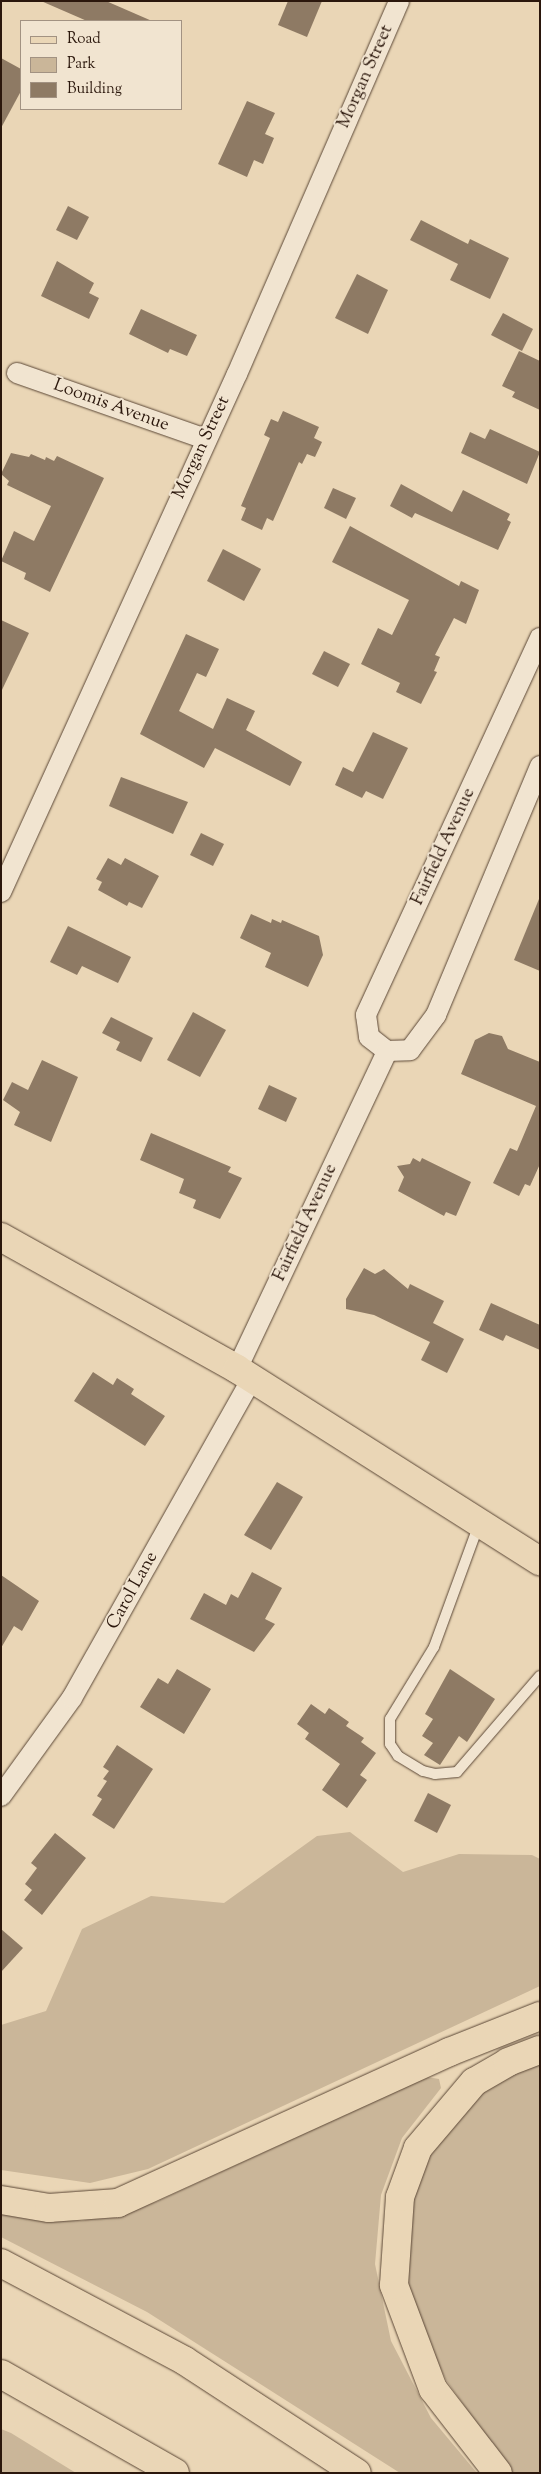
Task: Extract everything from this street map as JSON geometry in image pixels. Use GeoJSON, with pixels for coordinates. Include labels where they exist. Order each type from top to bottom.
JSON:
{"type":"FeatureCollection","features":[{"type":"Feature","properties":{"kind":"main road"},"geometry":{"type":"LineString","coordinates":[[1,1237],[245,1374],[540,1561]]}},
{"type":"Feature","properties":{"kind":"main road"},"geometry":{"type":"LineString","coordinates":[[1,2200],[48,2208],[118,2202],[449,2052],[540,2016]]}},
{"type":"Feature","properties":{"kind":"main road"},"geometry":{"type":"LineString","coordinates":[[498,2473],[433,2389],[394,2285],[400,2197],[418,2148],[474,2082],[508,2062],[540,2050]]}},
{"type":"Feature","properties":{"kind":"main road"},"geometry":{"type":"LineString","coordinates":[[1,2263],[185,2361],[357,2473]]}},
{"type":"Feature","properties":{"kind":"main road"},"geometry":{"type":"LineString","coordinates":[[1,2374],[175,2473]]}},
{"type":"Feature","properties":{"kind":"street","name":"Morgan Street"},"geometry":{"type":"LineString","coordinates":[[1,892],[205,439],[399,1]]}},
{"type":"Feature","properties":{"kind":"street","name":"Loomis Avenue"},"geometry":{"type":"LineString","coordinates":[[17,372],[205,439]]}},
{"type":"Feature","properties":{"kind":"street","name":"Fairfield Avenue"},"geometry":{"type":"LineString","coordinates":[[245,1374],[388,1051],[369,1037],[366,1015],[540,638]]}},
{"type":"Feature","properties":{"kind":"street"},"geometry":{"type":"LineString","coordinates":[[388,1051],[410,1050],[436,1015],[540,766]]}},
{"type":"Feature","properties":{"kind":"street","name":"Carol Lane"},"geometry":{"type":"LineString","coordinates":[[1,1796],[72,1698],[245,1374]]}},
{"type":"Feature","properties":{"kind":"lane"},"geometry":{"type":"LineString","coordinates":[[480,1523],[434,1647],[390,1719],[390,1744],[398,1756],[424,1771],[435,1774],[457,1772],[540,1676]]}},
{"type":"Feature","properties":{"kind":"green space"},"geometry":{"type":"Polygon","coordinates":[[[350,1832],[403,1872],[459,1854],[532,1855],[540,1859],[540,1986],[148,2169],[90,2183],[1,2170],[1,2025],[46,2011],[82,1929],[151,1896],[224,1903],[317,1836],[350,1832]]]}},
{"type":"Feature","properties":{"kind":"green space"},"geometry":{"type":"Polygon","coordinates":[[[540,2062],[540,2473],[512,2473],[446,2380],[423,2331],[407,2279],[411,2200],[425,2156],[475,2097],[508,2074],[540,2062]]]}},
{"type":"Feature","properties":{"kind":"green space"},"geometry":{"type":"Polygon","coordinates":[[[427,2077],[439,2079],[441,2088],[402,2138],[381,2195],[375,2264],[391,2341],[431,2418],[477,2473],[400,2473],[147,2312],[1,2237],[1,2214],[82,2221],[156,2202],[427,2077]]]}},
{"type":"Feature","properties":{"kind":"green space"},"geometry":{"type":"Polygon","coordinates":[[[1,2429],[11,2433],[76,2473],[1,2473],[1,2429]]]}},
{"type":"Feature","properties":{"kind":"building"},"geometry":{"type":"Polygon","coordinates":[[[41,1],[106,1],[150,20],[85,20],[41,1]]]}},
{"type":"Feature","properties":{"kind":"building"},"geometry":{"type":"Polygon","coordinates":[[[288,1],[322,1],[307,37],[278,25],[288,1]]]}},
{"type":"Feature","properties":{"kind":"building"},"geometry":{"type":"Polygon","coordinates":[[[1,58],[20,68],[20,93],[1,128],[1,58]]]}},
{"type":"Feature","properties":{"kind":"building"},"geometry":{"type":"Polygon","coordinates":[[[247,101],[275,113],[265,134],[274,138],[263,164],[254,160],[247,177],[218,164],[247,101]]]}},
{"type":"Feature","properties":{"kind":"building"},"geometry":{"type":"Polygon","coordinates":[[[68,206],[89,217],[77,240],[56,230],[68,206]]]}},
{"type":"Feature","properties":{"kind":"building"},"geometry":{"type":"Polygon","coordinates":[[[421,220],[468,244],[470,239],[509,258],[490,299],[450,280],[458,264],[410,240],[421,220]]]}},
{"type":"Feature","properties":{"kind":"building"},"geometry":{"type":"Polygon","coordinates":[[[57,261],[94,283],[89,293],[99,298],[89,319],[41,296],[57,261]]]}},
{"type":"Feature","properties":{"kind":"building"},"geometry":{"type":"Polygon","coordinates":[[[357,274],[388,290],[368,334],[335,318],[357,274]]]}},
{"type":"Feature","properties":{"kind":"building"},"geometry":{"type":"Polygon","coordinates":[[[141,309],[197,335],[187,356],[170,349],[168,353],[129,334],[141,309]]]}},
{"type":"Feature","properties":{"kind":"building"},"geometry":{"type":"Polygon","coordinates":[[[503,313],[533,329],[522,351],[491,335],[503,313]]]}},
{"type":"Feature","properties":{"kind":"building"},"geometry":{"type":"Polygon","coordinates":[[[519,351],[540,361],[540,410],[512,397],[515,392],[502,386],[519,351]]]}},
{"type":"Feature","properties":{"kind":"building"},"geometry":{"type":"Polygon","coordinates":[[[283,411],[319,427],[314,438],[322,442],[315,457],[307,454],[302,464],[299,462],[273,521],[267,518],[262,530],[241,520],[246,508],[241,506],[270,438],[264,435],[271,419],[278,422],[283,411]]]}},
{"type":"Feature","properties":{"kind":"building"},"geometry":{"type":"Polygon","coordinates":[[[490,429],[540,452],[527,484],[461,453],[470,432],[485,439],[490,429]]]}},
{"type":"Feature","properties":{"kind":"building"},"geometry":{"type":"Polygon","coordinates":[[[11,453],[29,457],[31,454],[45,460],[46,457],[54,461],[57,456],[104,478],[50,592],[24,579],[26,573],[1,561],[14,531],[34,541],[51,506],[7,485],[9,481],[1,474],[11,453]]]}},
{"type":"Feature","properties":{"kind":"building"},"geometry":{"type":"Polygon","coordinates":[[[401,484],[452,512],[463,490],[510,514],[507,520],[511,522],[498,550],[415,513],[412,518],[390,506],[401,484]]]}},
{"type":"Feature","properties":{"kind":"building"},"geometry":{"type":"Polygon","coordinates":[[[333,488],[356,498],[346,519],[324,508],[333,488]]]}},
{"type":"Feature","properties":{"kind":"building"},"geometry":{"type":"Polygon","coordinates":[[[350,526],[459,586],[461,581],[479,590],[466,624],[454,618],[435,655],[440,657],[434,671],[437,672],[421,704],[396,692],[400,683],[361,664],[378,628],[392,635],[409,600],[332,562],[350,526]]]}},
{"type":"Feature","properties":{"kind":"building"},"geometry":{"type":"Polygon","coordinates":[[[223,549],[261,569],[244,601],[207,581],[223,549]]]}},
{"type":"Feature","properties":{"kind":"building"},"geometry":{"type":"Polygon","coordinates":[[[1,620],[29,633],[1,692],[1,620]]]}},
{"type":"Feature","properties":{"kind":"building"},"geometry":{"type":"Polygon","coordinates":[[[186,634],[219,649],[206,677],[197,673],[179,711],[213,729],[227,698],[255,711],[246,730],[302,762],[290,786],[215,748],[204,768],[140,734],[186,634]]]}},
{"type":"Feature","properties":{"kind":"building"},"geometry":{"type":"Polygon","coordinates":[[[324,651],[350,664],[338,687],[312,674],[324,651]]]}},
{"type":"Feature","properties":{"kind":"building"},"geometry":{"type":"Polygon","coordinates":[[[373,732],[408,748],[383,799],[366,791],[362,798],[335,785],[343,767],[353,772],[373,732]]]}},
{"type":"Feature","properties":{"kind":"building"},"geometry":{"type":"Polygon","coordinates":[[[121,777],[188,802],[173,834],[109,806],[121,777]]]}},
{"type":"Feature","properties":{"kind":"building"},"geometry":{"type":"Polygon","coordinates":[[[201,833],[224,844],[213,866],[190,855],[201,833]]]}},
{"type":"Feature","properties":{"kind":"building"},"geometry":{"type":"Polygon","coordinates":[[[108,858],[121,865],[125,858],[159,876],[142,908],[129,902],[127,906],[98,890],[102,882],[96,879],[108,858]]]}},
{"type":"Feature","properties":{"kind":"building"},"geometry":{"type":"Polygon","coordinates":[[[540,899],[540,971],[514,960],[540,899]]]}},
{"type":"Feature","properties":{"kind":"building"},"geometry":{"type":"Polygon","coordinates":[[[251,914],[271,923],[272,919],[281,923],[282,920],[319,936],[323,955],[308,987],[265,967],[271,953],[240,938],[251,914]]]}},
{"type":"Feature","properties":{"kind":"building"},"geometry":{"type":"Polygon","coordinates":[[[68,926],[131,957],[118,983],[82,966],[77,975],[50,962],[68,926]]]}},
{"type":"Feature","properties":{"kind":"building"},"geometry":{"type":"Polygon","coordinates":[[[193,1012],[226,1030],[200,1077],[167,1060],[193,1012]]]}},
{"type":"Feature","properties":{"kind":"building"},"geometry":{"type":"Polygon","coordinates":[[[111,1017],[153,1038],[141,1062],[116,1050],[120,1042],[102,1033],[111,1017]]]}},
{"type":"Feature","properties":{"kind":"building"},"geometry":{"type":"Polygon","coordinates":[[[489,1033],[502,1036],[508,1049],[540,1062],[540,1164],[530,1186],[525,1184],[519,1196],[493,1183],[510,1148],[517,1151],[536,1106],[461,1074],[475,1040],[489,1033]]]}},
{"type":"Feature","properties":{"kind":"building"},"geometry":{"type":"Polygon","coordinates":[[[42,1060],[78,1077],[51,1142],[14,1125],[20,1112],[3,1100],[12,1082],[28,1090],[42,1060]]]}},
{"type":"Feature","properties":{"kind":"building"},"geometry":{"type":"Polygon","coordinates":[[[269,1085],[297,1098],[286,1122],[258,1109],[269,1085]]]}},
{"type":"Feature","properties":{"kind":"building"},"geometry":{"type":"Polygon","coordinates":[[[151,1133],[231,1167],[228,1172],[242,1178],[220,1219],[193,1208],[196,1200],[179,1193],[184,1179],[140,1160],[151,1133]]]}},
{"type":"Feature","properties":{"kind":"building"},"geometry":{"type":"Polygon","coordinates":[[[413,1158],[420,1162],[422,1158],[471,1182],[456,1216],[446,1212],[444,1216],[398,1191],[404,1177],[397,1166],[410,1164],[413,1158]]]}},
{"type":"Feature","properties":{"kind":"building"},"geometry":{"type":"Polygon","coordinates":[[[364,1268],[375,1274],[384,1269],[408,1289],[410,1284],[444,1301],[433,1323],[464,1339],[447,1373],[421,1360],[430,1342],[374,1315],[346,1309],[346,1299],[364,1268]]]}},
{"type":"Feature","properties":{"kind":"building"},"geometry":{"type":"Polygon","coordinates":[[[491,1303],[540,1325],[540,1350],[506,1335],[503,1341],[479,1330],[491,1303]]]}},
{"type":"Feature","properties":{"kind":"building"},"geometry":{"type":"Polygon","coordinates":[[[93,1372],[113,1385],[117,1378],[134,1389],[131,1394],[165,1416],[145,1446],[74,1401],[93,1372]]]}},
{"type":"Feature","properties":{"kind":"building"},"geometry":{"type":"Polygon","coordinates":[[[277,1482],[303,1497],[271,1550],[244,1535],[277,1482]]]}},
{"type":"Feature","properties":{"kind":"building"},"geometry":{"type":"Polygon","coordinates":[[[252,1572],[282,1588],[265,1619],[275,1624],[254,1652],[190,1619],[204,1593],[226,1605],[231,1594],[238,1598],[252,1572]]]}},
{"type":"Feature","properties":{"kind":"building"},"geometry":{"type":"Polygon","coordinates":[[[1,1575],[39,1601],[22,1631],[14,1626],[1,1648],[1,1575]]]}},
{"type":"Feature","properties":{"kind":"building"},"geometry":{"type":"Polygon","coordinates":[[[177,1669],[211,1689],[184,1734],[140,1707],[158,1678],[168,1684],[177,1669]]]}},
{"type":"Feature","properties":{"kind":"building"},"geometry":{"type":"Polygon","coordinates":[[[450,1669],[495,1699],[467,1742],[459,1736],[440,1765],[424,1755],[433,1743],[422,1736],[433,1719],[425,1714],[450,1669]]]}},
{"type":"Feature","properties":{"kind":"building"},"geometry":{"type":"Polygon","coordinates":[[[311,1704],[325,1714],[329,1708],[349,1722],[346,1726],[364,1738],[361,1742],[376,1753],[360,1775],[367,1780],[347,1808],[322,1790],[340,1764],[305,1739],[309,1733],[297,1724],[311,1704]]]}},
{"type":"Feature","properties":{"kind":"building"},"geometry":{"type":"Polygon","coordinates":[[[117,1745],[153,1769],[114,1829],[92,1815],[102,1799],[97,1796],[107,1781],[103,1779],[109,1771],[103,1767],[117,1745]]]}},
{"type":"Feature","properties":{"kind":"building"},"geometry":{"type":"Polygon","coordinates":[[[428,1793],[451,1805],[437,1833],[414,1821],[428,1793]]]}},
{"type":"Feature","properties":{"kind":"building"},"geometry":{"type":"Polygon","coordinates":[[[55,1833],[86,1858],[42,1915],[24,1900],[32,1890],[25,1884],[37,1868],[31,1863],[55,1833]]]}},
{"type":"Feature","properties":{"kind":"building"},"geometry":{"type":"Polygon","coordinates":[[[1,1929],[23,1948],[1,1972],[1,1929]]]}}]}
